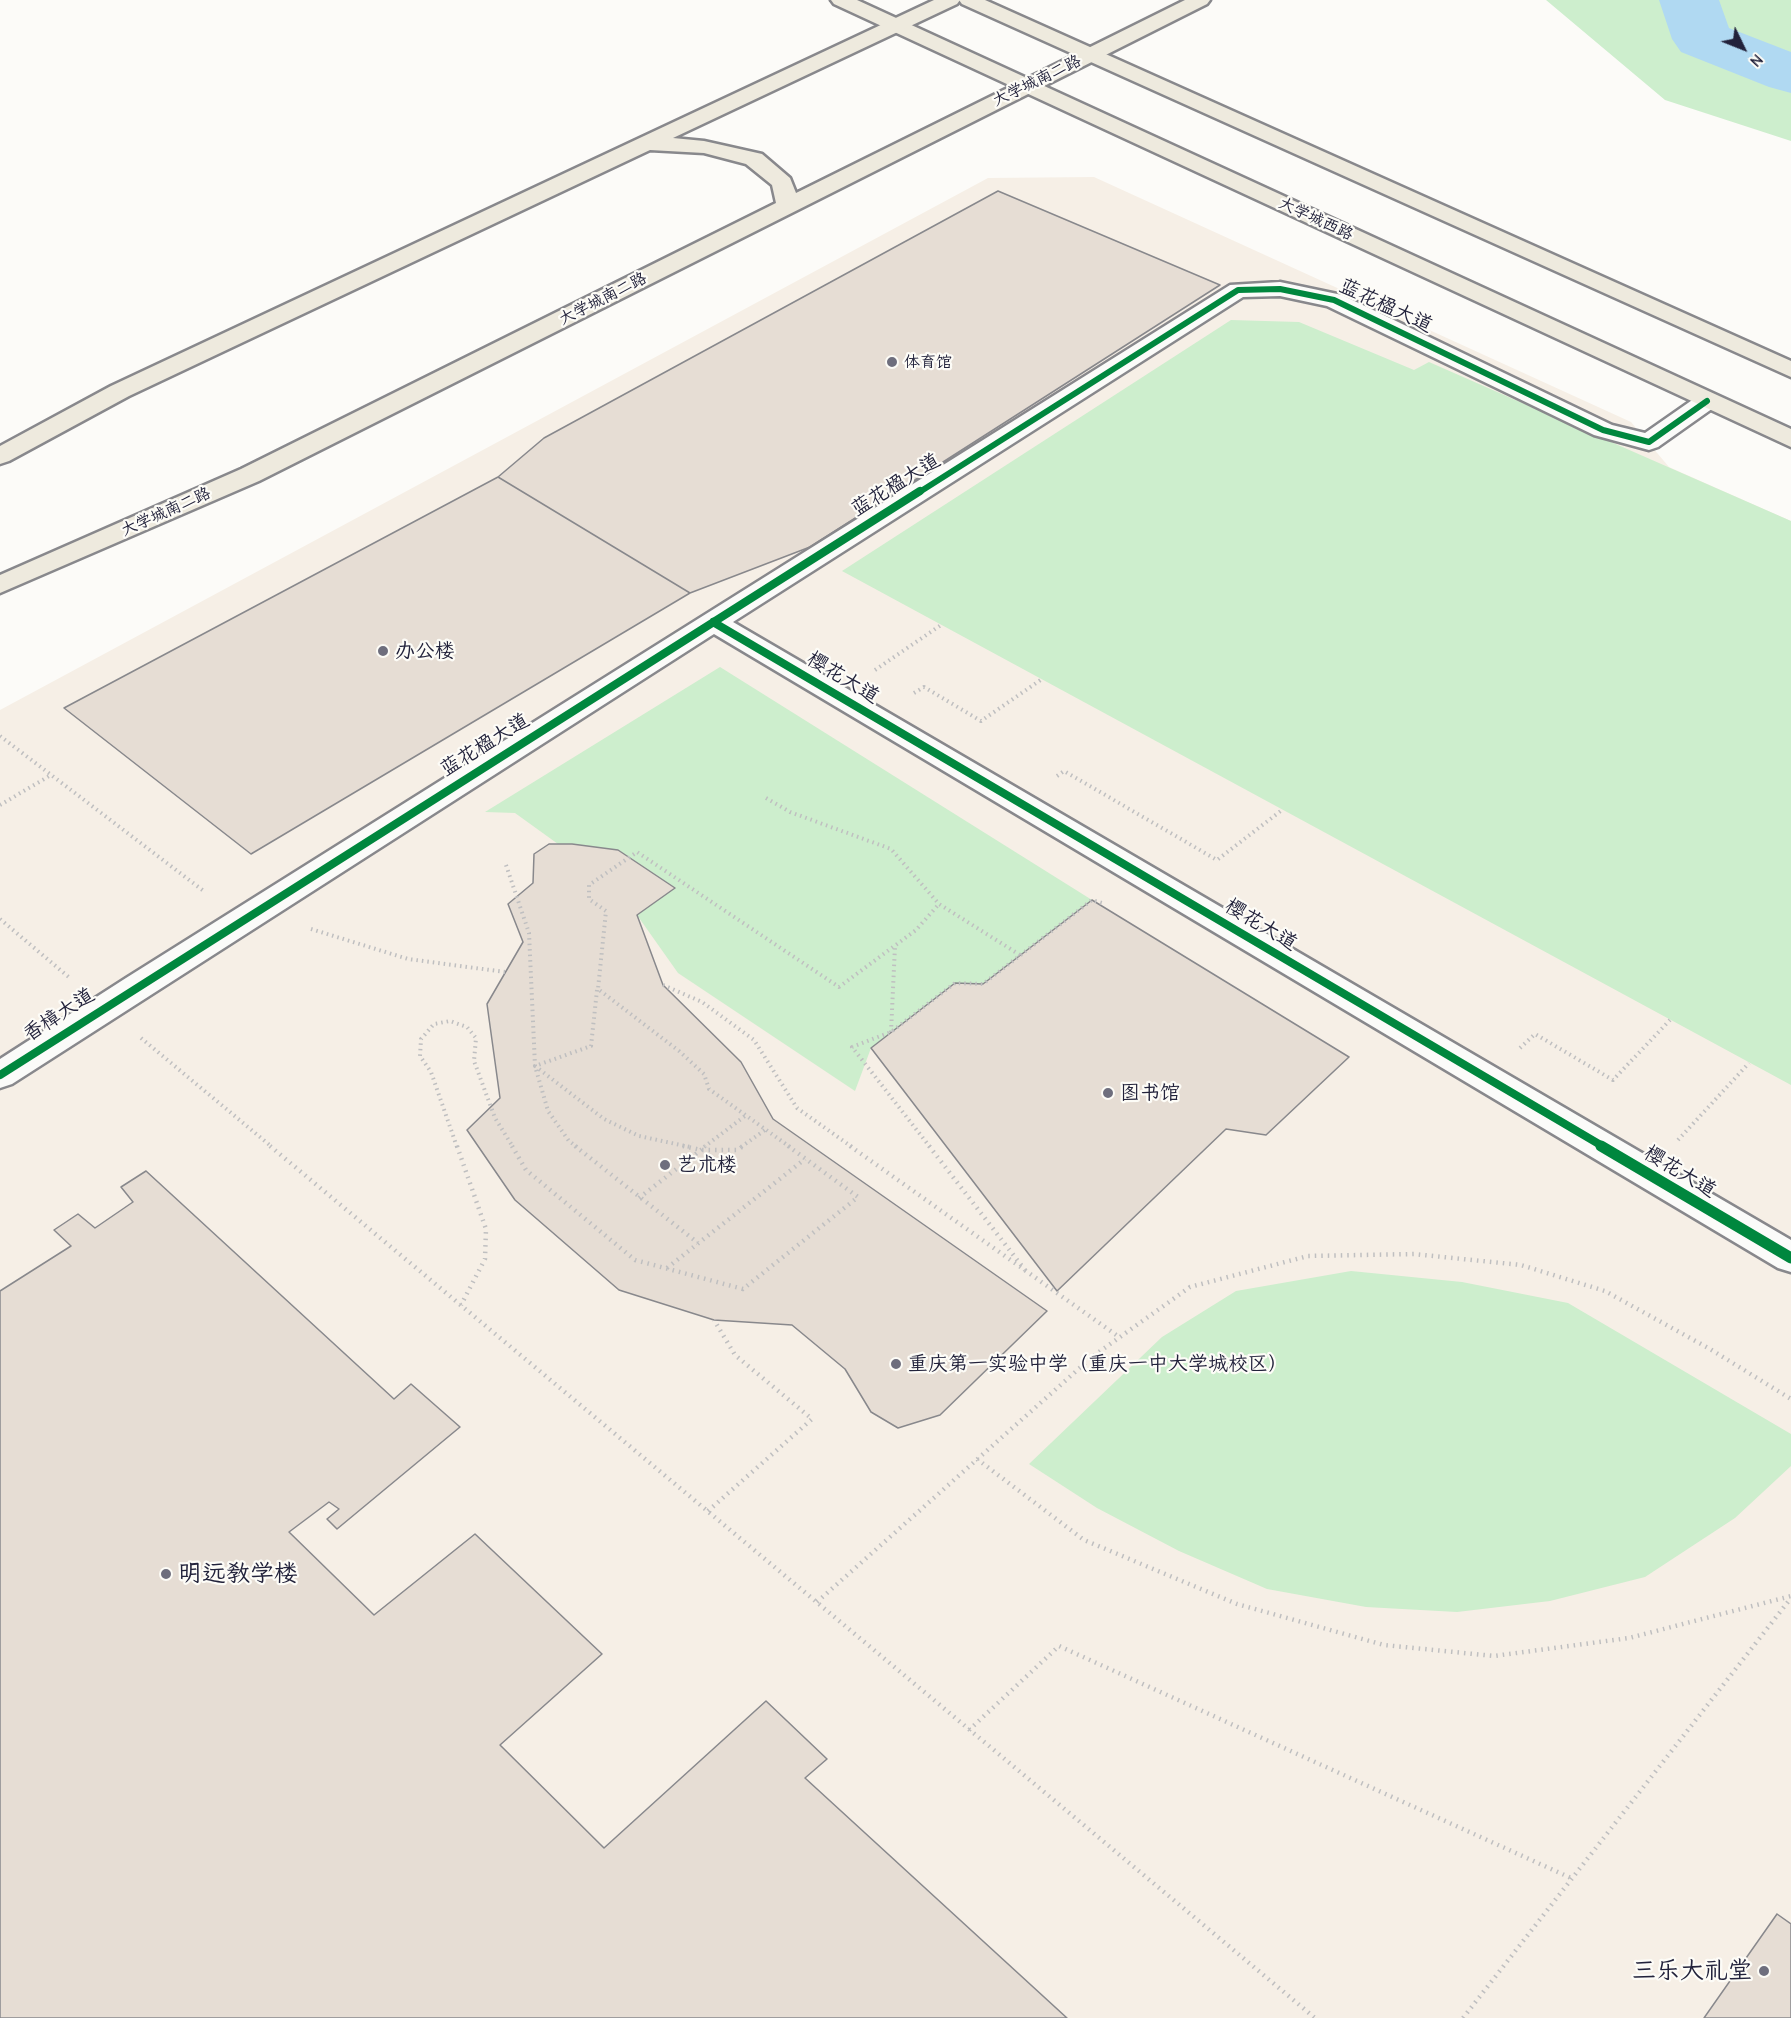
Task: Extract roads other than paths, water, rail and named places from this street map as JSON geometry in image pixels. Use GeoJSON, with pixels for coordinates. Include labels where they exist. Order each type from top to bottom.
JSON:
{"type":"FeatureCollection","features":[{"type":"Feature","properties":{"kind":"main road","name":"大学城西路"},"geometry":{"type":"LineString","coordinates":[[841,0],[1791,440]]}},
{"type":"Feature","properties":{"kind":"main road"},"geometry":{"type":"LineString","coordinates":[[0,456],[120,391],[950,0]]}},
{"type":"Feature","properties":{"kind":"main road"},"geometry":{"type":"LineString","coordinates":[[969,0],[1791,370]]}},
{"type":"Feature","properties":{"kind":"main road","name":"大学城南二路"},"geometry":{"type":"LineString","coordinates":[[0,585],[250,475],[1200,0]]}},
{"type":"Feature","properties":{"kind":"main road"},"geometry":{"type":"LineString","coordinates":[[645,143],[705,147],[754,159],[782,183],[788,207]]}},
{"type":"Feature","properties":{"kind":"street","name":"蓝花楹大道"},"geometry":{"type":"LineString","coordinates":[[138,986],[1238,290],[1280,289],[1334,300],[1603,430],[1649,442],[1707,401]]}},
{"type":"Feature","properties":{"kind":"street","name":"樱花大道"},"geometry":{"type":"LineString","coordinates":[[713,622],[1791,1258]]}},
{"type":"Feature","properties":{"kind":"street","name":"香樟大道"},"geometry":{"type":"LineString","coordinates":[[0,1076],[138,986]]}},
{"type":"Feature","properties":{"kind":"waterway"},"geometry":{"type":"LineString","coordinates":[[1689,0],[1703,39],[1791,74]]}},
{"type":"Feature","properties":{"kind":"place","name":"体育馆"},"geometry":{"type":"Point","coordinates":[892,362]}},
{"type":"Feature","properties":{"kind":"place","name":"办公楼"},"geometry":{"type":"Point","coordinates":[383,651]}},
{"type":"Feature","properties":{"kind":"place","name":"图书馆"},"geometry":{"type":"Point","coordinates":[1108,1093]}},
{"type":"Feature","properties":{"kind":"place","name":"艺术楼"},"geometry":{"type":"Point","coordinates":[665,1165]}},
{"type":"Feature","properties":{"kind":"place","name":"重庆第一实验中学（重庆一中大学城校区）"},"geometry":{"type":"Point","coordinates":[896,1364]}},
{"type":"Feature","properties":{"kind":"place","name":"明远教学楼"},"geometry":{"type":"Point","coordinates":[166,1574]}},
{"type":"Feature","properties":{"kind":"place","name":"三乐大礼堂"},"geometry":{"type":"Point","coordinates":[1764,1971]}}]}
